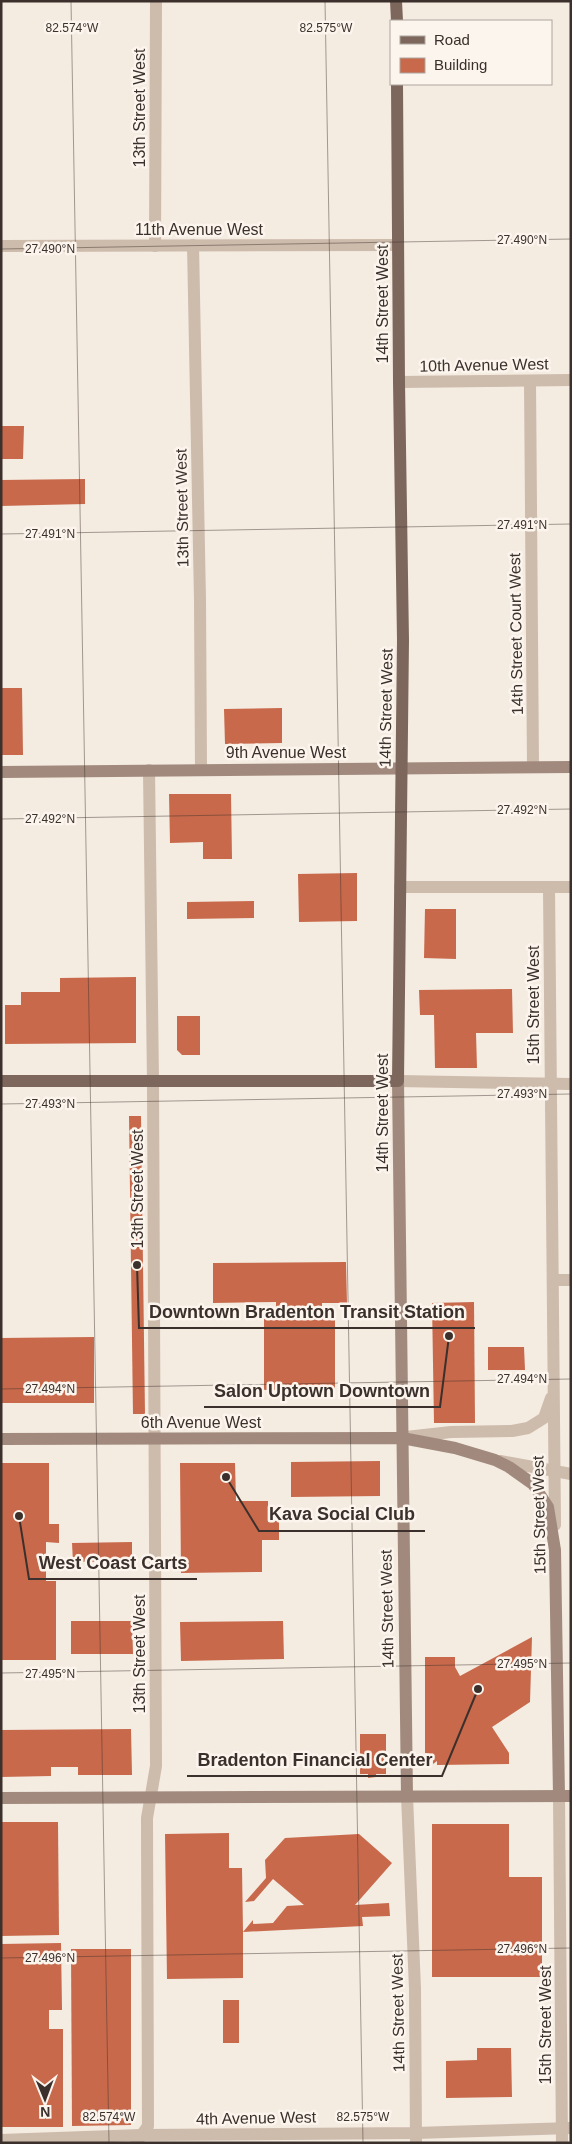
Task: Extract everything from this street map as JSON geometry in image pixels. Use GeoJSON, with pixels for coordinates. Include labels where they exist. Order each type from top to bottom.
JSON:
{"type":"FeatureCollection","features":[{"type":"Feature","properties":{"kind":"main road"},"geometry":{"type":"LineString","coordinates":[[396,1],[397,20]]}},
{"type":"Feature","properties":{"kind":"main road","name":"14th Street West"},"geometry":{"type":"LineString","coordinates":[[397,85],[403,640],[398,1082],[407,1796]]}},
{"type":"Feature","properties":{"kind":"main road","name":"9th Avenue West"},"geometry":{"type":"LineString","coordinates":[[1,772],[571,767]]}},
{"type":"Feature","properties":{"kind":"main road"},"geometry":{"type":"LineString","coordinates":[[1,1081],[398,1082]]}},
{"type":"Feature","properties":{"kind":"main road","name":"6th Avenue West"},"geometry":{"type":"LineString","coordinates":[[1,1439],[402,1438],[455,1448],[495,1460],[523,1475],[542,1495],[550,1513],[555,1550]]}},
{"type":"Feature","properties":{"kind":"main road","name":"15th Street West"},"geometry":{"type":"LineString","coordinates":[[555,1550],[565,1796]]}},
{"type":"Feature","properties":{"kind":"main road"},"geometry":{"type":"LineString","coordinates":[[1,1798],[150,1799],[565,1796]]}},
{"type":"Feature","properties":{"kind":"street","name":"13th Street West"},"geometry":{"type":"LineString","coordinates":[[155,246],[156,1]]}},
{"type":"Feature","properties":{"kind":"street","name":"13th Street West"},"geometry":{"type":"LineString","coordinates":[[193,245],[200,600],[201,769]]}},
{"type":"Feature","properties":{"kind":"street","name":"11th Avenue West"},"geometry":{"type":"LineString","coordinates":[[1,246],[398,245]]}},
{"type":"Feature","properties":{"kind":"street","name":"14th Street Court West"},"geometry":{"type":"LineString","coordinates":[[530,380],[533,767]]}},
{"type":"Feature","properties":{"kind":"street","name":"10th Avenue West"},"geometry":{"type":"LineString","coordinates":[[399,382],[571,380]]}},
{"type":"Feature","properties":{"kind":"street","name":"13th Street West"},"geometry":{"type":"LineString","coordinates":[[138,2139],[148,2126],[146,1818],[156,1766],[153,1081],[149,770]]}},
{"type":"Feature","properties":{"kind":"street","name":"15th Street West"},"geometry":{"type":"LineString","coordinates":[[549,887],[555,1550]]}},
{"type":"Feature","properties":{"kind":"street"},"geometry":{"type":"LineString","coordinates":[[400,888],[571,887]]}},
{"type":"Feature","properties":{"kind":"street"},"geometry":{"type":"LineString","coordinates":[[398,1082],[571,1084]]}},
{"type":"Feature","properties":{"kind":"street"},"geometry":{"type":"LineString","coordinates":[[553,1280],[571,1280]]}},
{"type":"Feature","properties":{"kind":"street","name":"6th Avenue West"},"geometry":{"type":"LineString","coordinates":[[402,1438],[451,1432],[512,1431],[528,1428],[544,1418],[550,1406],[554,1386]]}},
{"type":"Feature","properties":{"kind":"street","name":"6th Avenue West"},"geometry":{"type":"LineString","coordinates":[[495,1460],[571,1474]]}},
{"type":"Feature","properties":{"kind":"street","name":"14th Street West"},"geometry":{"type":"LineString","coordinates":[[407,1796],[415,1990],[416,2138]]}},
{"type":"Feature","properties":{"kind":"street","name":"15th Street West"},"geometry":{"type":"LineString","coordinates":[[562,2143],[566,2128],[565,1796]]}},
{"type":"Feature","properties":{"kind":"street","name":"4th Avenue West"},"geometry":{"type":"LineString","coordinates":[[1,2140],[416,2138],[566,2128]]}},
{"type":"Feature","properties":{"kind":"building"},"geometry":{"type":"Polygon","coordinates":[[[1,426],[24,426],[23,459],[1,459],[1,426]]]}},
{"type":"Feature","properties":{"kind":"building"},"geometry":{"type":"Polygon","coordinates":[[[85,479],[85,504],[1,506],[1,480],[85,479]]]}},
{"type":"Feature","properties":{"kind":"building"},"geometry":{"type":"Polygon","coordinates":[[[1,688],[22,688],[23,755],[1,755],[1,688]]]}},
{"type":"Feature","properties":{"kind":"building"},"geometry":{"type":"Polygon","coordinates":[[[282,708],[282,743],[225,744],[224,709],[282,708]]]}},
{"type":"Feature","properties":{"kind":"building"},"geometry":{"type":"Polygon","coordinates":[[[169,794],[231,794],[232,859],[203,859],[203,842],[170,843],[169,794]]]}},
{"type":"Feature","properties":{"kind":"building"},"geometry":{"type":"Polygon","coordinates":[[[357,873],[357,921],[299,922],[298,874],[357,873]]]}},
{"type":"Feature","properties":{"kind":"building"},"geometry":{"type":"Polygon","coordinates":[[[254,901],[254,918],[187,919],[187,902],[254,901]]]}},
{"type":"Feature","properties":{"kind":"building"},"geometry":{"type":"Polygon","coordinates":[[[425,909],[456,909],[456,959],[424,958],[425,909]]]}},
{"type":"Feature","properties":{"kind":"building"},"geometry":{"type":"Polygon","coordinates":[[[136,977],[136,1043],[5,1044],[5,1005],[21,1005],[21,992],[60,992],[60,978],[136,977]]]}},
{"type":"Feature","properties":{"kind":"building"},"geometry":{"type":"Polygon","coordinates":[[[512,989],[513,1033],[476,1033],[477,1068],[435,1068],[434,1015],[420,1015],[419,990],[512,989]]]}},
{"type":"Feature","properties":{"kind":"building"},"geometry":{"type":"Polygon","coordinates":[[[177,1016],[200,1016],[200,1055],[182,1055],[177,1050],[177,1016]]]}},
{"type":"Feature","properties":{"kind":"building"},"geometry":{"type":"Polygon","coordinates":[[[129,1116],[141,1116],[145,1414],[133,1414],[129,1116]]]}},
{"type":"Feature","properties":{"kind":"building"},"geometry":{"type":"Polygon","coordinates":[[[346,1262],[347,1303],[322,1303],[322,1318],[335,1318],[335,1389],[264,1390],[264,1319],[276,1318],[276,1302],[213,1303],[213,1263],[346,1262]]]}},
{"type":"Feature","properties":{"kind":"building"},"geometry":{"type":"Polygon","coordinates":[[[474,1302],[475,1423],[434,1423],[432,1303],[474,1302]]]}},
{"type":"Feature","properties":{"kind":"building"},"geometry":{"type":"Polygon","coordinates":[[[94,1337],[94,1403],[1,1403],[1,1338],[94,1337]]]}},
{"type":"Feature","properties":{"kind":"building"},"geometry":{"type":"Polygon","coordinates":[[[488,1347],[524,1347],[525,1370],[488,1370],[488,1347]]]}},
{"type":"Feature","properties":{"kind":"building"},"geometry":{"type":"Polygon","coordinates":[[[380,1461],[380,1496],[291,1497],[291,1462],[380,1461]]]}},
{"type":"Feature","properties":{"kind":"building"},"geometry":{"type":"Polygon","coordinates":[[[1,1463],[49,1463],[49,1524],[59,1524],[59,1543],[46,1542],[46,1581],[56,1581],[56,1660],[1,1660],[1,1463]]]}},
{"type":"Feature","properties":{"kind":"building"},"geometry":{"type":"Polygon","coordinates":[[[180,1463],[235,1463],[236,1501],[268,1501],[268,1521],[279,1521],[279,1540],[262,1540],[262,1572],[181,1573],[180,1463]]]}},
{"type":"Feature","properties":{"kind":"building"},"geometry":{"type":"Polygon","coordinates":[[[132,1542],[132,1561],[73,1562],[72,1543],[132,1542]]]}},
{"type":"Feature","properties":{"kind":"building"},"geometry":{"type":"Polygon","coordinates":[[[71,1621],[132,1621],[133,1654],[71,1654],[71,1621]]]}},
{"type":"Feature","properties":{"kind":"building"},"geometry":{"type":"Polygon","coordinates":[[[283,1621],[284,1659],[181,1661],[180,1622],[283,1621]]]}},
{"type":"Feature","properties":{"kind":"building"},"geometry":{"type":"Polygon","coordinates":[[[532,1637],[530,1702],[492,1727],[509,1753],[509,1764],[437,1765],[437,1761],[433,1764],[433,1754],[425,1753],[425,1657],[455,1657],[455,1667],[460,1676],[532,1637]]]}},
{"type":"Feature","properties":{"kind":"building"},"geometry":{"type":"Polygon","coordinates":[[[131,1729],[132,1775],[78,1775],[78,1767],[51,1767],[51,1776],[1,1777],[1,1730],[131,1729]]]}},
{"type":"Feature","properties":{"kind":"building"},"geometry":{"type":"Polygon","coordinates":[[[360,1734],[386,1734],[386,1774],[376,1774],[376,1777],[368,1778],[368,1774],[360,1774],[360,1734]]]}},
{"type":"Feature","properties":{"kind":"building"},"geometry":{"type":"Polygon","coordinates":[[[1,1822],[58,1822],[59,1935],[1,1936],[1,1822]]]}},
{"type":"Feature","properties":{"kind":"building"},"geometry":{"type":"Polygon","coordinates":[[[432,1824],[509,1824],[509,1877],[542,1877],[542,1977],[432,1977],[432,1824]]]}},
{"type":"Feature","properties":{"kind":"building"},"geometry":{"type":"Polygon","coordinates":[[[229,1833],[229,1868],[242,1868],[243,1978],[167,1979],[165,1834],[229,1833]]]}},
{"type":"Feature","properties":{"kind":"building"},"geometry":{"type":"Polygon","coordinates":[[[359,1834],[392,1863],[355,1905],[389,1903],[390,1916],[362,1917],[363,1926],[243,1932],[253,1920],[253,1924],[273,1923],[287,1906],[304,1905],[273,1879],[254,1901],[245,1902],[266,1878],[265,1860],[285,1838],[359,1834]]]}},
{"type":"Feature","properties":{"kind":"building"},"geometry":{"type":"Polygon","coordinates":[[[61,1943],[62,2010],[49,2010],[49,2029],[63,2029],[63,2127],[1,2127],[1,1944],[61,1943]]]}},
{"type":"Feature","properties":{"kind":"building"},"geometry":{"type":"Polygon","coordinates":[[[71,1949],[131,1949],[131,2125],[72,2126],[71,1949]]]}},
{"type":"Feature","properties":{"kind":"building"},"geometry":{"type":"Polygon","coordinates":[[[223,2000],[239,2000],[239,2043],[223,2043],[223,2000]]]}},
{"type":"Feature","properties":{"kind":"building"},"geometry":{"type":"Polygon","coordinates":[[[477,2048],[511,2048],[512,2097],[446,2098],[446,2061],[477,2060],[477,2048]]]}},
{"type":"Feature","properties":{"kind":"place","name":"Downtown Bradenton Transit Station"},"geometry":{"type":"Point","coordinates":[137,1265]}},
{"type":"Feature","properties":{"kind":"place","name":"Salon Uptown Downtown"},"geometry":{"type":"Point","coordinates":[449,1336]}},
{"type":"Feature","properties":{"kind":"place","name":"Kava Social Club"},"geometry":{"type":"Point","coordinates":[226,1477]}},
{"type":"Feature","properties":{"kind":"place","name":"West Coast Carts"},"geometry":{"type":"Point","coordinates":[19,1516]}},
{"type":"Feature","properties":{"kind":"place","name":"Bradenton Financial Center"},"geometry":{"type":"Point","coordinates":[478,1689]}}]}
